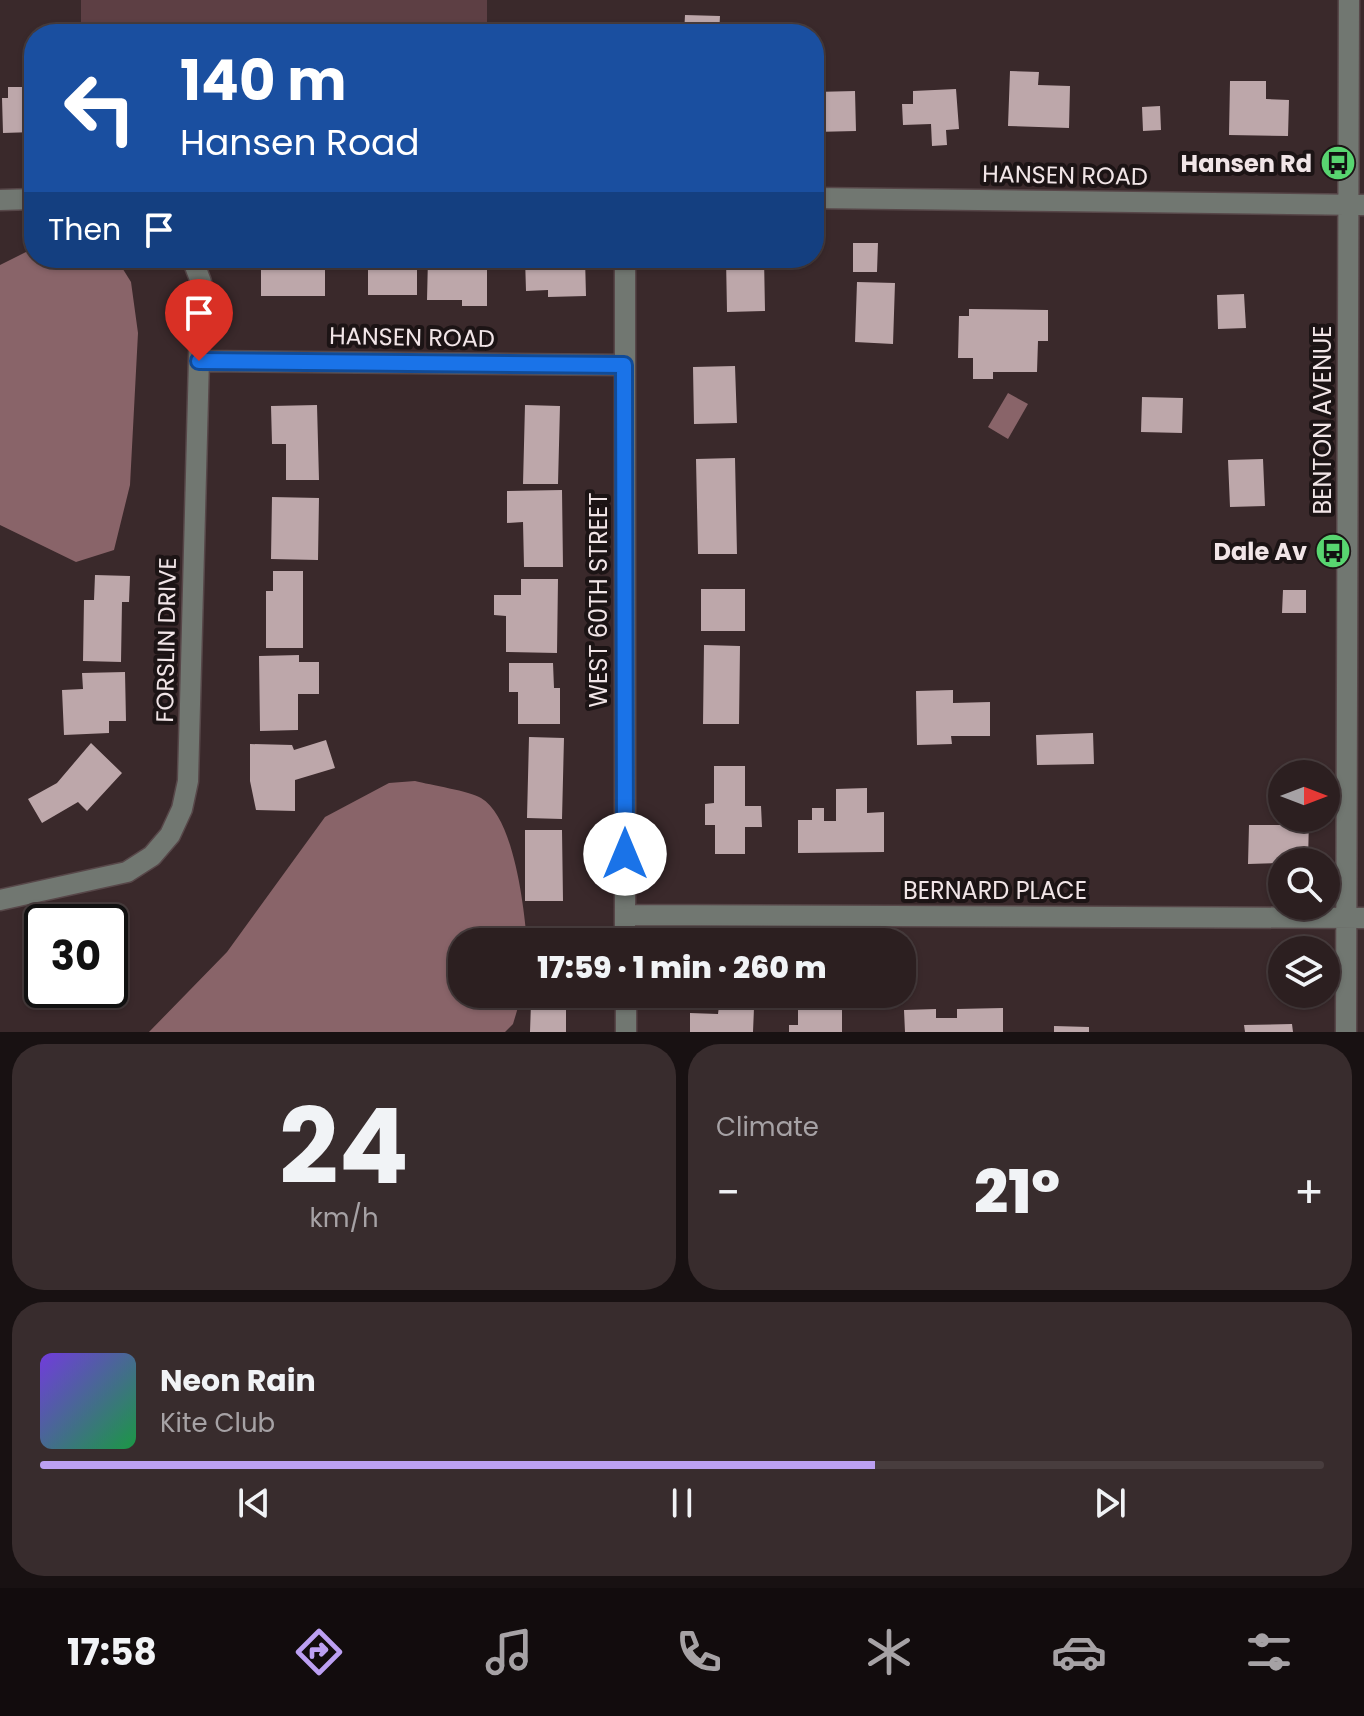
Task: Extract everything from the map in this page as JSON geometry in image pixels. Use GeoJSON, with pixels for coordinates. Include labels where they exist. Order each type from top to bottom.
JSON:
{"type":"FeatureCollection","features":[{"type":"Feature","properties":{"kind":"street","name":"BENTON AVENUE"},"geometry":{"type":"LineString","coordinates":[[1346,1032],[1355,918],[1356,205],[1349,2]]}},
{"type":"Feature","properties":{"kind":"street","name":"HANSEN ROAD"},"geometry":{"type":"LineString","coordinates":[[824,198],[1356,205]]}},
{"type":"Feature","properties":{"kind":"street"},"geometry":{"type":"LineString","coordinates":[[0,200],[24,199]]}},
{"type":"Feature","properties":{"kind":"street","name":"FORSLIN DRIVE"},"geometry":{"type":"LineString","coordinates":[[0,900],[127,872],[152,856],[170,835],[182,809],[188,781],[199,361],[201,282],[196,268]]}},
{"type":"Feature","properties":{"kind":"street","name":"WEST 60TH STREET"},"geometry":{"type":"LineString","coordinates":[[625,268],[625,928]]}},
{"type":"Feature","properties":{"kind":"street","name":"HANSEN ROAD"},"geometry":{"type":"LineString","coordinates":[[199,361],[624,365]]}},
{"type":"Feature","properties":{"kind":"street","name":"BERNARD PLACE"},"geometry":{"type":"LineString","coordinates":[[625,915],[1355,918]]}},
{"type":"Feature","properties":{"kind":"street"},"geometry":{"type":"LineString","coordinates":[[626,1008],[626,1032]]}},
{"type":"Feature","properties":{"kind":"shaded area"},"geometry":{"type":"Polygon","coordinates":[[[81,0],[487,0],[487,24],[81,24],[81,0]]]}},
{"type":"Feature","properties":{"kind":"shaded area"},"geometry":{"type":"Polygon","coordinates":[[[24,253],[24,268],[122,268],[131,282],[138,333],[130,485],[114,550],[76,562],[0,525],[0,265],[24,253]]]}},
{"type":"Feature","properties":{"kind":"shaded area"},"geometry":{"type":"Polygon","coordinates":[[[1008,393],[1028,404],[1008,439],[988,427],[1008,393]]]}},
{"type":"Feature","properties":{"kind":"shaded area"},"geometry":{"type":"Polygon","coordinates":[[[415,781],[476,795],[492,808],[502,824],[520,886],[525,928],[448,928],[448,1008],[518,1008],[513,1024],[505,1032],[149,1032],[227,952],[325,817],[389,783],[415,781]]]}},
{"type":"Feature","properties":{"kind":"building"},"geometry":{"type":"Polygon","coordinates":[[[685,15],[720,16],[720,24],[685,24],[685,15]]]}},
{"type":"Feature","properties":{"kind":"building"},"geometry":{"type":"Polygon","coordinates":[[[1010,71],[1039,72],[1038,85],[1070,86],[1069,128],[1008,126],[1010,71]]]}},
{"type":"Feature","properties":{"kind":"building"},"geometry":{"type":"Polygon","coordinates":[[[1230,81],[1266,81],[1266,99],[1289,100],[1288,136],[1229,135],[1230,81]]]}},
{"type":"Feature","properties":{"kind":"building"},"geometry":{"type":"Polygon","coordinates":[[[8,87],[24,87],[24,132],[3,133],[2,98],[8,98],[8,87]]]}},
{"type":"Feature","properties":{"kind":"building"},"geometry":{"type":"Polygon","coordinates":[[[956,89],[959,129],[946,130],[947,145],[932,146],[931,124],[903,125],[902,104],[913,104],[913,91],[956,89]]]}},
{"type":"Feature","properties":{"kind":"building"},"geometry":{"type":"Polygon","coordinates":[[[855,91],[856,131],[824,132],[824,92],[855,91]]]}},
{"type":"Feature","properties":{"kind":"building"},"geometry":{"type":"Polygon","coordinates":[[[1160,106],[1161,130],[1143,131],[1142,107],[1160,106]]]}},
{"type":"Feature","properties":{"kind":"building"},"geometry":{"type":"Polygon","coordinates":[[[853,243],[878,243],[877,272],[853,272],[853,243]]]}},
{"type":"Feature","properties":{"kind":"building"},"geometry":{"type":"Polygon","coordinates":[[[261,268],[325,268],[325,296],[261,296],[261,268]]]}},
{"type":"Feature","properties":{"kind":"building"},"geometry":{"type":"Polygon","coordinates":[[[368,268],[417,268],[417,295],[368,295],[368,268]]]}},
{"type":"Feature","properties":{"kind":"building"},"geometry":{"type":"Polygon","coordinates":[[[428,268],[487,268],[487,306],[462,306],[462,300],[427,300],[428,268]]]}},
{"type":"Feature","properties":{"kind":"building"},"geometry":{"type":"Polygon","coordinates":[[[525,268],[585,268],[586,296],[548,297],[548,290],[526,291],[525,268]]]}},
{"type":"Feature","properties":{"kind":"building"},"geometry":{"type":"Polygon","coordinates":[[[726,268],[764,268],[765,311],[727,312],[726,268]]]}},
{"type":"Feature","properties":{"kind":"building"},"geometry":{"type":"Polygon","coordinates":[[[857,282],[895,283],[893,344],[855,342],[857,282]]]}},
{"type":"Feature","properties":{"kind":"building"},"geometry":{"type":"Polygon","coordinates":[[[1244,294],[1246,328],[1218,329],[1217,295],[1244,294]]]}},
{"type":"Feature","properties":{"kind":"building"},"geometry":{"type":"Polygon","coordinates":[[[969,309],[1048,310],[1048,341],[1038,341],[1037,372],[993,372],[993,379],[973,379],[973,358],[958,358],[959,316],[969,316],[969,309]]]}},
{"type":"Feature","properties":{"kind":"building"},"geometry":{"type":"Polygon","coordinates":[[[735,366],[737,423],[694,424],[693,367],[735,366]]]}},
{"type":"Feature","properties":{"kind":"building"},"geometry":{"type":"Polygon","coordinates":[[[1142,397],[1183,398],[1182,433],[1141,432],[1142,397]]]}},
{"type":"Feature","properties":{"kind":"building"},"geometry":{"type":"Polygon","coordinates":[[[317,405],[319,480],[286,480],[286,444],[272,444],[271,406],[317,405]]]}},
{"type":"Feature","properties":{"kind":"building"},"geometry":{"type":"Polygon","coordinates":[[[525,405],[560,406],[558,484],[523,484],[525,405]]]}},
{"type":"Feature","properties":{"kind":"building"},"geometry":{"type":"Polygon","coordinates":[[[735,458],[737,554],[698,554],[696,459],[735,458]]]}},
{"type":"Feature","properties":{"kind":"building"},"geometry":{"type":"Polygon","coordinates":[[[1263,459],[1265,506],[1230,507],[1228,460],[1263,459]]]}},
{"type":"Feature","properties":{"kind":"building"},"geometry":{"type":"Polygon","coordinates":[[[562,490],[563,567],[524,567],[523,522],[507,523],[507,491],[562,490]]]}},
{"type":"Feature","properties":{"kind":"building"},"geometry":{"type":"Polygon","coordinates":[[[272,497],[319,498],[318,560],[271,559],[272,497]]]}},
{"type":"Feature","properties":{"kind":"building"},"geometry":{"type":"Polygon","coordinates":[[[273,571],[303,571],[303,648],[266,648],[266,591],[273,591],[273,571]]]}},
{"type":"Feature","properties":{"kind":"building"},"geometry":{"type":"Polygon","coordinates":[[[95,575],[130,576],[129,602],[122,602],[121,662],[83,661],[84,600],[94,600],[95,575]]]}},
{"type":"Feature","properties":{"kind":"building"},"geometry":{"type":"Polygon","coordinates":[[[521,579],[558,579],[557,653],[506,652],[506,616],[494,615],[494,595],[521,595],[521,579]]]}},
{"type":"Feature","properties":{"kind":"building"},"geometry":{"type":"Polygon","coordinates":[[[701,589],[745,589],[745,631],[701,631],[701,589]]]}},
{"type":"Feature","properties":{"kind":"building"},"geometry":{"type":"Polygon","coordinates":[[[1283,590],[1306,590],[1306,613],[1282,613],[1283,590]]]}},
{"type":"Feature","properties":{"kind":"building"},"geometry":{"type":"Polygon","coordinates":[[[704,645],[740,646],[739,724],[703,724],[704,645]]]}},
{"type":"Feature","properties":{"kind":"building"},"geometry":{"type":"Polygon","coordinates":[[[299,655],[299,662],[319,662],[319,694],[298,694],[298,730],[260,731],[259,656],[299,655]]]}},
{"type":"Feature","properties":{"kind":"building"},"geometry":{"type":"Polygon","coordinates":[[[509,663],[553,663],[554,688],[560,688],[560,724],[518,724],[518,692],[509,692],[509,663]]]}},
{"type":"Feature","properties":{"kind":"building"},"geometry":{"type":"Polygon","coordinates":[[[125,672],[126,721],[109,721],[109,733],[64,735],[62,690],[83,689],[82,673],[125,672]]]}},
{"type":"Feature","properties":{"kind":"building"},"geometry":{"type":"Polygon","coordinates":[[[953,690],[953,703],[990,702],[990,736],[951,736],[952,744],[917,745],[916,691],[953,690]]]}},
{"type":"Feature","properties":{"kind":"building"},"geometry":{"type":"Polygon","coordinates":[[[1093,733],[1094,764],[1037,765],[1036,735],[1093,733]]]}},
{"type":"Feature","properties":{"kind":"building"},"geometry":{"type":"Polygon","coordinates":[[[529,737],[564,738],[562,819],[527,818],[529,737]]]}},
{"type":"Feature","properties":{"kind":"building"},"geometry":{"type":"Polygon","coordinates":[[[326,740],[335,768],[295,780],[295,811],[256,810],[250,781],[250,744],[292,745],[294,750],[326,740]]]}},
{"type":"Feature","properties":{"kind":"building"},"geometry":{"type":"Polygon","coordinates":[[[91,743],[122,773],[87,811],[78,802],[42,823],[28,799],[57,783],[91,743]]]}},
{"type":"Feature","properties":{"kind":"building"},"geometry":{"type":"Polygon","coordinates":[[[714,766],[745,766],[745,806],[761,806],[762,827],[745,827],[745,854],[715,854],[715,825],[705,825],[705,804],[714,803],[714,766]]]}},
{"type":"Feature","properties":{"kind":"building"},"geometry":{"type":"Polygon","coordinates":[[[867,788],[867,813],[884,812],[884,852],[798,853],[798,820],[812,820],[812,808],[824,808],[824,821],[836,821],[836,789],[867,788]]]}},
{"type":"Feature","properties":{"kind":"building"},"geometry":{"type":"Polygon","coordinates":[[[1249,825],[1268,825],[1268,832],[1309,832],[1308,848],[1268,848],[1268,863],[1248,864],[1249,825]]]}},
{"type":"Feature","properties":{"kind":"building"},"geometry":{"type":"Polygon","coordinates":[[[525,830],[562,830],[563,901],[525,901],[525,830]]]}},
{"type":"Feature","properties":{"kind":"building"},"geometry":{"type":"Polygon","coordinates":[[[531,1008],[566,1008],[566,1032],[530,1032],[531,1008]]]}},
{"type":"Feature","properties":{"kind":"building"},"geometry":{"type":"Polygon","coordinates":[[[719,1008],[754,1008],[753,1032],[690,1032],[690,1013],[718,1014],[719,1008]]]}},
{"type":"Feature","properties":{"kind":"building"},"geometry":{"type":"Polygon","coordinates":[[[1003,1008],[1003,1032],[905,1032],[904,1010],[936,1009],[936,1018],[957,1018],[957,1009],[1003,1008]]]}},
{"type":"Feature","properties":{"kind":"building"},"geometry":{"type":"Polygon","coordinates":[[[798,1009],[842,1009],[842,1032],[789,1032],[789,1025],[798,1025],[798,1009]]]}},
{"type":"Feature","properties":{"kind":"building"},"geometry":{"type":"Polygon","coordinates":[[[1292,1024],[1293,1032],[1245,1032],[1244,1025],[1292,1024]]]}},
{"type":"Feature","properties":{"kind":"building"},"geometry":{"type":"Polygon","coordinates":[[[1054,1026],[1089,1027],[1089,1032],[1054,1032],[1054,1026]]]}},
{"type":"Feature","properties":{"kind":"place","name":"Hansen Rd"},"geometry":{"type":"Point","coordinates":[1338,163]}},
{"type":"Feature","properties":{"kind":"place","name":"Dale Av"},"geometry":{"type":"Point","coordinates":[1333,551]}},
{"type":"Feature","properties":{"kind":"route"},"geometry":{"type":"LineString","coordinates":[[199,361],[624,365],[625,854]]}}]}
